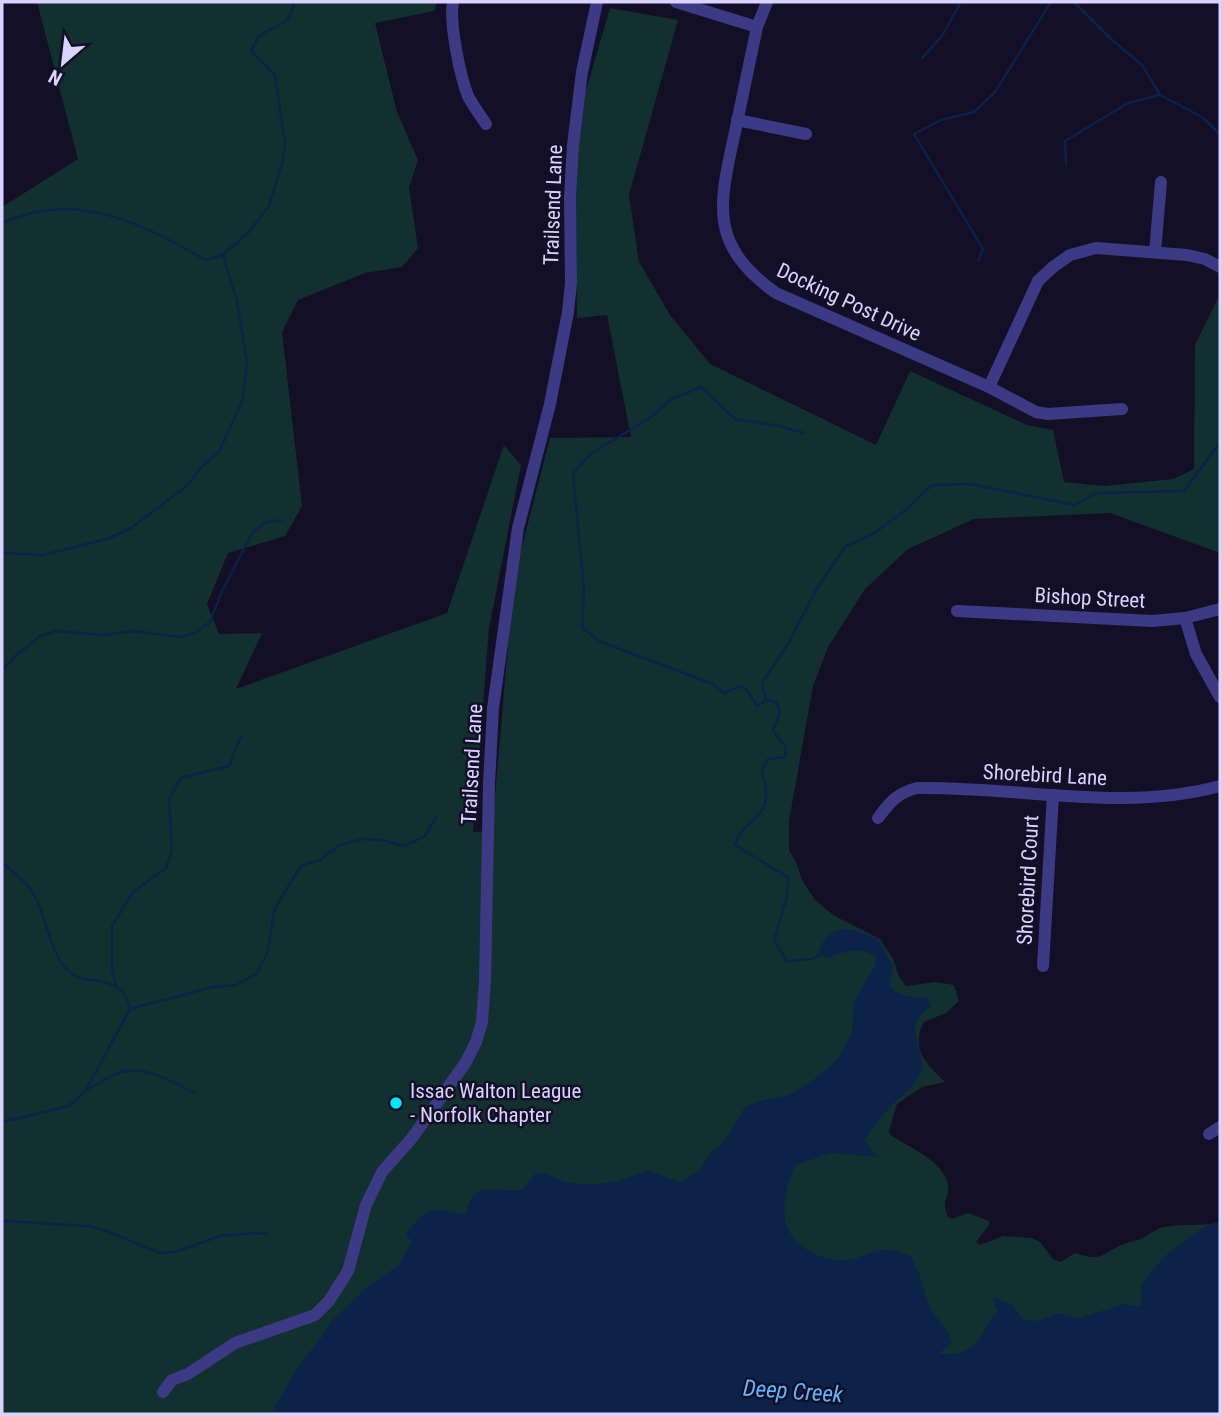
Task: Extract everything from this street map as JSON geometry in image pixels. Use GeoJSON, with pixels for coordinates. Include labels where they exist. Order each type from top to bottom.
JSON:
{"type":"FeatureCollection","features":[{"type":"Feature","properties":{"kind":"street"},"geometry":{"type":"LineString","coordinates":[[453,2],[453,27],[466,87],[471,101],[486,124]]}},
{"type":"Feature","properties":{"kind":"street","name":"Trailsend Lane"},"geometry":{"type":"LineString","coordinates":[[163,1392],[172,1380],[188,1374],[235,1343],[315,1315],[324,1307],[348,1271],[366,1205],[382,1172],[412,1138],[442,1097],[476,1042],[484,1003],[493,708],[518,528],[545,427],[568,312],[571,283],[570,197],[573,145],[582,72],[597,2]]}},
{"type":"Feature","properties":{"kind":"street"},"geometry":{"type":"LineString","coordinates":[[676,2],[757,27]]}},
{"type":"Feature","properties":{"kind":"street","name":"Docking Post Drive"},"geometry":{"type":"LineString","coordinates":[[767,2],[757,27],[724,185],[723,217],[730,242],[752,276],[776,293],[989,387],[1036,412],[1048,414],[1122,409]]}},
{"type":"Feature","properties":{"kind":"street"},"geometry":{"type":"LineString","coordinates":[[737,120],[806,134]]}},
{"type":"Feature","properties":{"kind":"street"},"geometry":{"type":"LineString","coordinates":[[1155,252],[1161,182]]}},
{"type":"Feature","properties":{"kind":"street"},"geometry":{"type":"LineString","coordinates":[[989,387],[1038,281],[1070,255],[1096,248],[1155,252],[1205,258],[1220,267]]}},
{"type":"Feature","properties":{"kind":"street","name":"Bishop Street"},"geometry":{"type":"LineString","coordinates":[[957,611],[1129,621],[1185,618],[1220,610]]}},
{"type":"Feature","properties":{"kind":"street"},"geometry":{"type":"LineString","coordinates":[[1185,618],[1196,654],[1220,697]]}},
{"type":"Feature","properties":{"kind":"street","name":"Shorebird Lane"},"geometry":{"type":"LineString","coordinates":[[878,818],[894,798],[902,792],[917,788],[1147,799],[1220,786]]}},
{"type":"Feature","properties":{"kind":"street","name":"Shorebird Court"},"geometry":{"type":"LineString","coordinates":[[1043,966],[1053,795]]}},
{"type":"Feature","properties":{"kind":"green space"},"geometry":{"type":"Polygon","coordinates":[[[37,2],[437,2],[434,11],[375,23],[397,112],[418,160],[409,188],[418,248],[402,267],[365,273],[298,300],[282,332],[302,506],[285,536],[228,553],[207,604],[219,634],[262,633],[236,689],[447,613],[504,445],[521,465],[489,628],[473,832],[492,831],[514,577],[550,438],[631,437],[607,315],[577,318],[575,128],[610,8],[678,20],[629,195],[639,262],[670,315],[710,364],[876,445],[910,371],[1027,425],[1053,430],[1064,482],[1105,486],[1173,479],[1194,469],[1195,345],[1218,298],[1220,299],[1220,553],[1110,513],[974,519],[908,549],[865,589],[828,647],[813,686],[789,821],[789,850],[802,880],[815,900],[833,915],[880,939],[906,986],[936,982],[954,985],[959,1001],[946,1013],[924,1022],[919,1040],[919,1048],[926,1062],[945,1082],[922,1087],[897,1104],[889,1131],[890,1135],[933,1162],[945,1176],[948,1185],[945,1207],[948,1217],[952,1219],[968,1213],[989,1221],[989,1225],[976,1242],[980,1245],[1003,1236],[1032,1238],[1040,1242],[1053,1259],[1061,1262],[1075,1253],[1098,1257],[1162,1228],[1220,1222],[1220,1318],[959,1355],[937,1354],[317,1414],[2,1414],[2,207],[78,159],[37,2]]]}},
{"type":"Feature","properties":{"kind":"water","name":"Deep Creek"},"geometry":{"type":"Polygon","coordinates":[[[844,929],[878,939],[893,966],[889,986],[902,995],[926,997],[931,1006],[921,1014],[915,1030],[921,1055],[921,1071],[864,1140],[877,1157],[831,1153],[795,1165],[784,1209],[786,1224],[795,1240],[810,1252],[829,1259],[852,1259],[884,1250],[910,1256],[931,1309],[946,1329],[952,1343],[938,1354],[946,1354],[966,1351],[981,1337],[990,1320],[998,1313],[993,1297],[1011,1304],[1024,1320],[1040,1321],[1056,1313],[1080,1318],[1124,1304],[1141,1307],[1141,1285],[1164,1257],[1205,1226],[1220,1222],[1220,1414],[271,1414],[297,1368],[331,1322],[365,1289],[399,1265],[412,1242],[406,1234],[425,1214],[446,1210],[466,1215],[469,1203],[480,1191],[522,1190],[536,1173],[577,1184],[598,1184],[647,1170],[679,1182],[698,1172],[713,1150],[724,1142],[745,1107],[790,1095],[816,1078],[838,1059],[852,1032],[854,1001],[875,966],[876,956],[864,952],[846,952],[828,958],[819,954],[827,937],[844,929]]]}},
{"type":"Feature","properties":{"kind":"waterway"},"geometry":{"type":"LineString","coordinates":[[2,223],[30,213],[56,209],[82,210],[132,223],[206,260],[223,255],[249,232],[269,206],[283,160],[285,143],[275,75],[251,51],[259,36],[288,20],[293,2]]}},
{"type":"Feature","properties":{"kind":"waterway"},"geometry":{"type":"LineString","coordinates":[[922,58],[942,36],[961,2]]}},
{"type":"Feature","properties":{"kind":"waterway"},"geometry":{"type":"LineString","coordinates":[[978,261],[983,249],[914,134],[941,120],[974,112],[995,92],[1051,2]]}},
{"type":"Feature","properties":{"kind":"waterway"},"geometry":{"type":"LineString","coordinates":[[1074,2],[1142,65],[1160,95],[1202,117],[1220,134]]}},
{"type":"Feature","properties":{"kind":"waterway"},"geometry":{"type":"LineString","coordinates":[[1066,164],[1065,141],[1128,103],[1160,95]]}},
{"type":"Feature","properties":{"kind":"waterway"},"geometry":{"type":"LineString","coordinates":[[2,553],[43,555],[110,538],[131,528],[188,485],[202,466],[219,452],[243,399],[247,362],[237,301],[223,255]]}},
{"type":"Feature","properties":{"kind":"waterway"},"geometry":{"type":"LineString","coordinates":[[804,433],[735,419],[701,387],[672,399],[650,418],[590,454],[573,474],[584,590],[582,628],[601,642],[713,684],[724,693],[740,686],[746,689],[757,706],[766,700],[776,702],[780,712],[773,731],[786,747],[785,757],[768,759],[762,769],[766,795],[764,806],[742,831],[735,845],[789,878],[786,900],[774,940],[787,961],[812,959],[822,954]]}},
{"type":"Feature","properties":{"kind":"waterway"},"geometry":{"type":"LineString","coordinates":[[766,700],[762,683],[789,642],[816,590],[845,547],[874,533],[902,513],[932,485],[970,484],[1075,505],[1096,493],[1184,491],[1220,442]]}},
{"type":"Feature","properties":{"kind":"waterway"},"geometry":{"type":"LineString","coordinates":[[2,671],[14,657],[39,637],[56,631],[103,635],[134,631],[181,637],[196,632],[210,622],[222,591],[253,532],[266,522],[282,520]]}},
{"type":"Feature","properties":{"kind":"waterway"},"geometry":{"type":"LineString","coordinates":[[117,988],[112,969],[112,926],[133,892],[166,868],[172,850],[169,799],[181,778],[229,766],[241,736]]}},
{"type":"Feature","properties":{"kind":"waterway"},"geometry":{"type":"LineString","coordinates":[[2,1122],[69,1106],[86,1090],[130,1009],[213,987],[236,985],[256,974],[267,954],[275,908],[301,866],[321,859],[340,845],[362,839],[383,840],[404,846],[425,836],[436,817]]}},
{"type":"Feature","properties":{"kind":"waterway"},"geometry":{"type":"LineString","coordinates":[[2,863],[34,894],[54,949],[66,969],[82,978],[112,984],[126,997],[130,1009]]}},
{"type":"Feature","properties":{"kind":"waterway"},"geometry":{"type":"LineString","coordinates":[[87,1089],[113,1075],[130,1070],[159,1076],[194,1093]]}},
{"type":"Feature","properties":{"kind":"waterway"},"geometry":{"type":"LineString","coordinates":[[2,1222],[88,1226],[160,1253],[175,1252],[220,1236],[267,1234]]}},
{"type":"Feature","properties":{"kind":"place","name":"Issac Walton League - Norfolk Chapter"},"geometry":{"type":"Point","coordinates":[396,1103]}}]}
